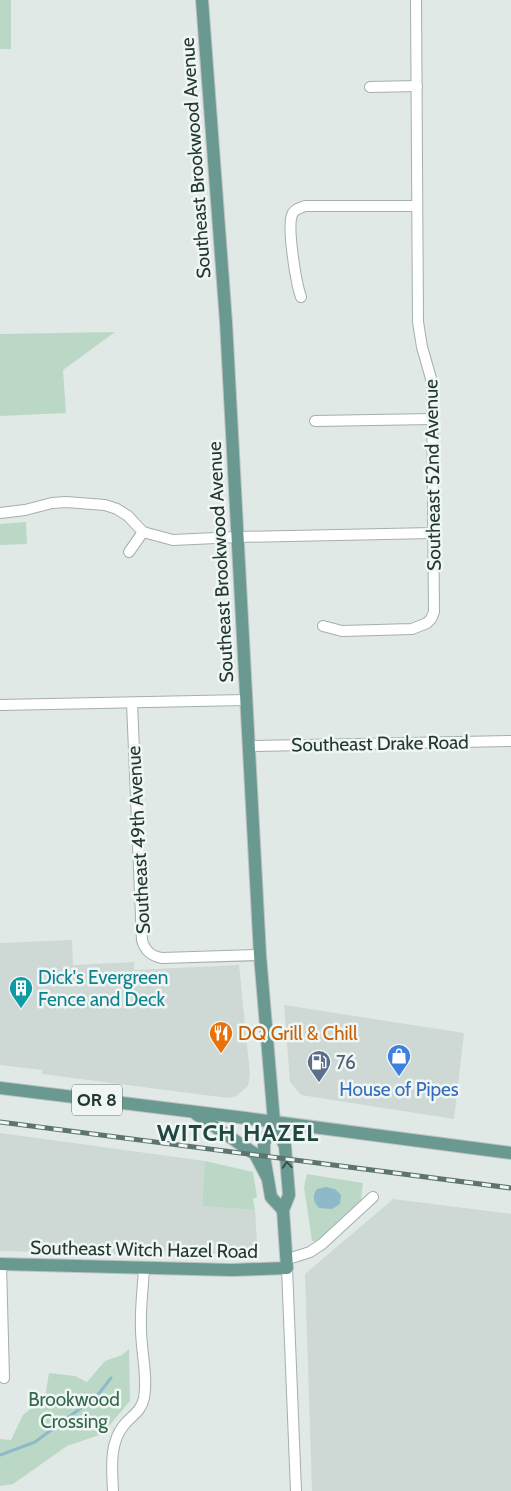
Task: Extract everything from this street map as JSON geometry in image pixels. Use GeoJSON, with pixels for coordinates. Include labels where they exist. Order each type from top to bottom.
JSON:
{"type":"FeatureCollection","features":[{"type":"Feature","properties":{"kind":"main road","name":"Southeast Brookwood Avenue"},"geometry":{"type":"LineString","coordinates":[[202,0],[221,254],[260,955],[274,1122],[285,1146],[289,1194],[283,1210],[287,1264]]}},
{"type":"Feature","properties":{"kind":"main road","name":"OR 8"},"geometry":{"type":"LineString","coordinates":[[0,1088],[511,1153]]}},
{"type":"Feature","properties":{"kind":"main road"},"geometry":{"type":"LineString","coordinates":[[194,1112],[249,1150],[260,1162],[267,1177]]}},
{"type":"Feature","properties":{"kind":"main road","name":"Southeast Brookwood Avenue"},"geometry":{"type":"LineString","coordinates":[[274,1122],[264,1143],[267,1177],[271,1197],[283,1210]]}},
{"type":"Feature","properties":{"kind":"main road","name":"Southeast Witch Hazel Road"},"geometry":{"type":"LineString","coordinates":[[0,1264],[232,1270],[287,1264]]}},
{"type":"Feature","properties":{"kind":"street","name":"Southeast 52nd Avenue"},"geometry":{"type":"LineString","coordinates":[[323,626],[342,630],[412,629],[427,623],[431,619],[435,605],[432,382],[422,347],[418,322],[416,0]]}},
{"type":"Feature","properties":{"kind":"street"},"geometry":{"type":"LineString","coordinates":[[370,87],[416,86]]}},
{"type":"Feature","properties":{"kind":"street"},"geometry":{"type":"LineString","coordinates":[[302,297],[295,276],[292,242],[291,219],[295,210],[305,206],[417,206]]}},
{"type":"Feature","properties":{"kind":"street"},"geometry":{"type":"LineString","coordinates":[[315,421],[432,419]]}},
{"type":"Feature","properties":{"kind":"street"},"geometry":{"type":"LineString","coordinates":[[0,513],[25,510],[52,503],[66,502],[105,505],[117,509],[128,516],[143,532],[173,540],[434,533]]}},
{"type":"Feature","properties":{"kind":"street"},"geometry":{"type":"LineString","coordinates":[[129,552],[143,532]]}},
{"type":"Feature","properties":{"kind":"street"},"geometry":{"type":"LineString","coordinates":[[0,705],[246,700]]}},
{"type":"Feature","properties":{"kind":"street","name":"Southeast 49th Avenue"},"geometry":{"type":"LineString","coordinates":[[132,703],[142,940],[144,946],[155,957],[162,958],[260,955]]}},
{"type":"Feature","properties":{"kind":"street","name":"Southeast Drake Road"},"geometry":{"type":"LineString","coordinates":[[249,746],[511,741]]}},
{"type":"Feature","properties":{"kind":"street","name":"Southeast Witch Hazel Road"},"geometry":{"type":"LineString","coordinates":[[287,1264],[322,1244],[373,1197]]}},
{"type":"Feature","properties":{"kind":"street"},"geometry":{"type":"LineString","coordinates":[[0,1264],[4,1378]]}},
{"type":"Feature","properties":{"kind":"street","name":"Southeast Brookwood Avenue"},"geometry":{"type":"LineString","coordinates":[[287,1264],[296,1491]]}},
{"type":"Feature","properties":{"kind":"street"},"geometry":{"type":"LineString","coordinates":[[113,1491],[115,1439],[124,1425],[138,1412],[144,1398],[140,1329],[144,1268]]}},
{"type":"Feature","properties":{"kind":"shaded area"},"geometry":{"type":"Polygon","coordinates":[[[72,940],[73,965],[134,962],[134,970],[239,965],[250,1075],[248,1086],[236,1096],[228,1098],[42,1074],[42,1070],[0,1065],[0,943],[72,940]]]}},
{"type":"Feature","properties":{"kind":"shaded area"},"geometry":{"type":"Polygon","coordinates":[[[284,1005],[464,1033],[454,1119],[301,1095],[290,1082],[284,1005]]]}},
{"type":"Feature","properties":{"kind":"shaded area"},"geometry":{"type":"Polygon","coordinates":[[[0,1133],[205,1161],[202,1206],[255,1210],[257,1242],[245,1253],[236,1255],[156,1252],[155,1255],[0,1251],[0,1133]]]}},
{"type":"Feature","properties":{"kind":"shaded area"},"geometry":{"type":"Polygon","coordinates":[[[393,1199],[511,1214],[511,1491],[312,1491],[305,1274],[393,1199]]]}},
{"type":"Feature","properties":{"kind":"green space"},"geometry":{"type":"Polygon","coordinates":[[[0,0],[11,0],[11,49],[0,49],[0,0]]]}},
{"type":"Feature","properties":{"kind":"green space"},"geometry":{"type":"Polygon","coordinates":[[[115,332],[63,370],[66,413],[0,416],[0,334],[115,332]]]}},
{"type":"Feature","properties":{"kind":"green space"},"geometry":{"type":"Polygon","coordinates":[[[26,522],[27,544],[0,545],[0,524],[26,522]]]}},
{"type":"Feature","properties":{"kind":"green space"},"geometry":{"type":"Polygon","coordinates":[[[205,1161],[253,1172],[257,1197],[253,1199],[255,1210],[202,1206],[205,1161]]]}},
{"type":"Feature","properties":{"kind":"green space"},"geometry":{"type":"Polygon","coordinates":[[[307,1174],[363,1183],[361,1200],[329,1234],[319,1241],[312,1241],[304,1187],[307,1174]]]}},
{"type":"Feature","properties":{"kind":"green space","name":"Brookwood Crossing"},"geometry":{"type":"Polygon","coordinates":[[[129,1349],[130,1401],[102,1434],[67,1446],[13,1484],[0,1486],[0,1439],[11,1440],[23,1415],[45,1397],[49,1373],[75,1376],[87,1382],[105,1361],[122,1355],[129,1349]]]}},
{"type":"Feature","properties":{"kind":"water"},"geometry":{"type":"Polygon","coordinates":[[[326,1187],[335,1189],[341,1195],[340,1204],[332,1209],[319,1208],[314,1201],[314,1194],[317,1189],[326,1187]]]}},
{"type":"Feature","properties":{"kind":"waterway"},"geometry":{"type":"LineString","coordinates":[[0,1455],[35,1442],[97,1396],[111,1378]]}},
{"type":"Feature","properties":{"kind":"railway"},"geometry":{"type":"LineString","coordinates":[[0,1122],[511,1188]]}},
{"type":"Feature","properties":{"kind":"place","name":"Dick's Evergreen Fence and Deck"},"geometry":{"type":"Point","coordinates":[21,1009]}},
{"type":"Feature","properties":{"kind":"place","name":"DQ Grill & Chill"},"geometry":{"type":"Point","coordinates":[221,1054]}},
{"type":"Feature","properties":{"kind":"place","name":"House of Pipes"},"geometry":{"type":"Point","coordinates":[399,1077]}},
{"type":"Feature","properties":{"kind":"place","name":"76"},"geometry":{"type":"Point","coordinates":[319,1083]}},
{"type":"Feature","properties":{"kind":"district","name":"WITCH HAZEL"},"geometry":{"type":"Point","coordinates":[238,1133]}}]}
